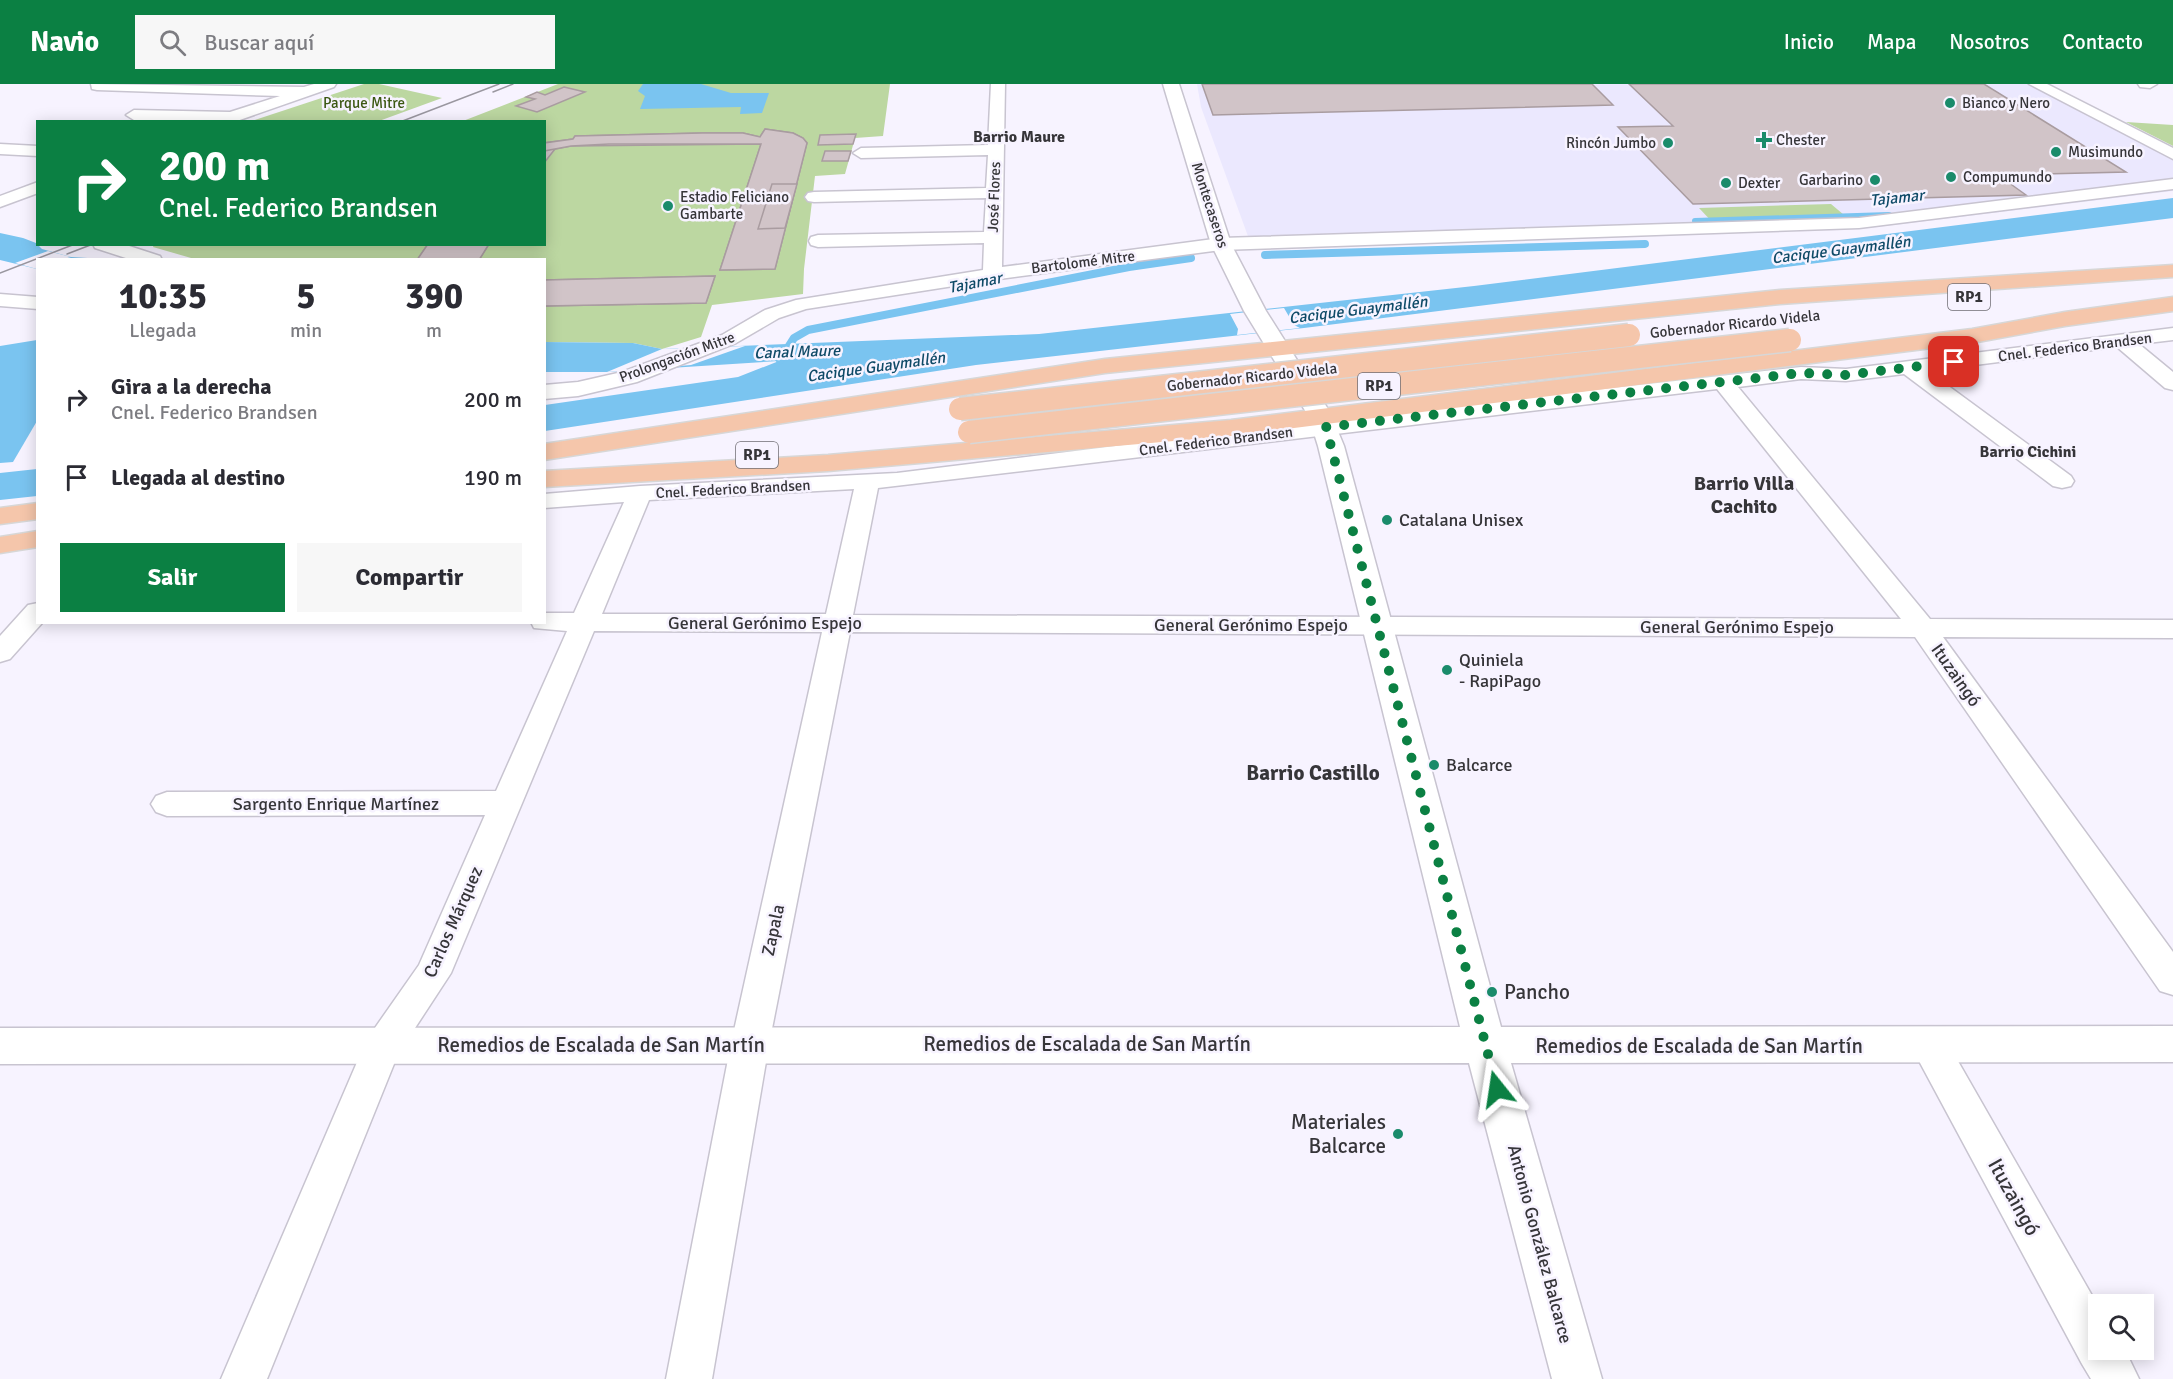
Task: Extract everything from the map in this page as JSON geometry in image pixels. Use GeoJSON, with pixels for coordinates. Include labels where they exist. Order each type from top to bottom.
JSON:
{"type":"FeatureCollection","features":[{"type":"Feature","properties":{"kind":"highway"},"geometry":{"type":"LineString","coordinates":[[546,453],[1018,378],[1266,328],[1721,303],[2173,273]]}},
{"type":"Feature","properties":{"kind":"highway","name":"Gobernador Ricardo Videla"},"geometry":{"type":"LineString","coordinates":[[1800,316],[2173,273]]}},
{"type":"Feature","properties":{"kind":"highway","name":"Gobernador Ricardo Videla"},"geometry":{"type":"LineString","coordinates":[[546,453],[964,421],[1790,340],[2173,299]]}},
{"type":"Feature","properties":{"kind":"highway"},"geometry":{"type":"LineString","coordinates":[[546,479],[828,464],[1231,428],[1324,422],[1972,336],[2065,319],[2173,304]]}},
{"type":"Feature","properties":{"kind":"highway","name":"Gobernador Ricardo Videla"},"geometry":{"type":"LineString","coordinates":[[546,479],[964,421],[1647,333]]}},
{"type":"Feature","properties":{"kind":"highway"},"geometry":{"type":"LineString","coordinates":[[0,516],[36,511]]}},
{"type":"Feature","properties":{"kind":"highway"},"geometry":{"type":"LineString","coordinates":[[0,545],[36,539]]}},
{"type":"Feature","properties":{"kind":"street"},"geometry":{"type":"LineString","coordinates":[[134,115],[224,119],[329,84]]}},
{"type":"Feature","properties":{"kind":"street","name":"José Flores"},"geometry":{"type":"LineString","coordinates":[[992,274],[998,84]]}},
{"type":"Feature","properties":{"kind":"street","name":"Montecaseros"},"geometry":{"type":"LineString","coordinates":[[1171,84],[1221,244],[1266,328]]}},
{"type":"Feature","properties":{"kind":"street"},"geometry":{"type":"LineString","coordinates":[[2036,84],[2173,154]]}},
{"type":"Feature","properties":{"kind":"street"},"geometry":{"type":"LineString","coordinates":[[2145,84],[2151,84]]}},
{"type":"Feature","properties":{"kind":"street"},"geometry":{"type":"LineString","coordinates":[[97,86],[305,92]]}},
{"type":"Feature","properties":{"kind":"street"},"geometry":{"type":"LineString","coordinates":[[0,150],[36,151]]}},
{"type":"Feature","properties":{"kind":"street"},"geometry":{"type":"LineString","coordinates":[[861,153],[996,150]]}},
{"type":"Feature","properties":{"kind":"street","name":"Bartolomé Mitre"},"geometry":{"type":"LineString","coordinates":[[803,304],[992,274],[1221,244],[1860,223],[2173,184]]}},
{"type":"Feature","properties":{"kind":"street"},"geometry":{"type":"LineString","coordinates":[[0,202],[36,188]]}},
{"type":"Feature","properties":{"kind":"street"},"geometry":{"type":"LineString","coordinates":[[814,196],[994,193]]}},
{"type":"Feature","properties":{"kind":"street"},"geometry":{"type":"LineString","coordinates":[[818,241],[993,237]]}},
{"type":"Feature","properties":{"kind":"street"},"geometry":{"type":"LineString","coordinates":[[108,246],[147,258]]}},
{"type":"Feature","properties":{"kind":"street"},"geometry":{"type":"LineString","coordinates":[[0,300],[36,303]]}},
{"type":"Feature","properties":{"kind":"street","name":"Prolongación Mitre"},"geometry":{"type":"LineString","coordinates":[[546,392],[594,385],[654,368],[743,332],[772,314],[803,304]]}},
{"type":"Feature","properties":{"kind":"street","name":"Antonio González Balcarce"},"geometry":{"type":"LineString","coordinates":[[1266,328],[1324,422],[1485,1045],[1577,1379]]}},
{"type":"Feature","properties":{"kind":"street","name":"Cnel. Federico Brandsen"},"geometry":{"type":"LineString","coordinates":[[546,501],[640,493],[867,483],[1324,422],[1801,373],[1846,375],[2173,334]]}},
{"type":"Feature","properties":{"kind":"street"},"geometry":{"type":"LineString","coordinates":[[2122,341],[2173,383]]}},
{"type":"Feature","properties":{"kind":"street"},"geometry":{"type":"LineString","coordinates":[[1908,367],[2062,481]]}},
{"type":"Feature","properties":{"kind":"street","name":"Ituzaingó"},"geometry":{"type":"LineString","coordinates":[[1723,382],[1922,627],[2173,980]]}},
{"type":"Feature","properties":{"kind":"street","name":"Zapala"},"geometry":{"type":"LineString","coordinates":[[689,1379],[750,1044],[867,483]]}},
{"type":"Feature","properties":{"kind":"street","name":"Carlos Márquez"},"geometry":{"type":"LineString","coordinates":[[244,1379],[383,1046],[433,973],[640,493]]}},
{"type":"Feature","properties":{"kind":"street"},"geometry":{"type":"LineString","coordinates":[[0,652],[36,613]]}},
{"type":"Feature","properties":{"kind":"street","name":"General Gerónimo Espejo"},"geometry":{"type":"LineString","coordinates":[[546,622],[2173,629]]}},
{"type":"Feature","properties":{"kind":"street","name":"Sargento Enrique Martínez"},"geometry":{"type":"LineString","coordinates":[[167,804],[505,804]]}},
{"type":"Feature","properties":{"kind":"street","name":"Remedios de Escalada de San Martín"},"geometry":{"type":"LineString","coordinates":[[0,1046],[2173,1044]]}},
{"type":"Feature","properties":{"kind":"street","name":"Ituzaingó"},"geometry":{"type":"LineString","coordinates":[[1930,1046],[2088,1329]]}},
{"type":"Feature","properties":{"kind":"street","name":"Ituzaingó"},"geometry":{"type":"LineString","coordinates":[[2105,1360],[2116,1379]]}},
{"type":"Feature","properties":{"kind":"shaded area"},"geometry":{"type":"Polygon","coordinates":[[[1197,84],[2048,84],[2173,149],[2173,191],[1869,228],[1253,250],[1201,107],[1197,84]]]}},
{"type":"Feature","properties":{"kind":"green space","name":"Parque Mitre"},"geometry":{"type":"Polygon","coordinates":[[[364,84],[379,84],[442,98],[382,120],[255,120],[364,84]]]}},
{"type":"Feature","properties":{"kind":"green space"},"geometry":{"type":"Polygon","coordinates":[[[558,84],[890,84],[883,136],[855,138],[845,174],[815,176],[803,294],[712,305],[701,337],[662,349],[633,343],[546,342],[546,258],[191,258],[153,247],[546,246],[546,120],[466,120],[558,84]]]}},
{"type":"Feature","properties":{"kind":"green space"},"geometry":{"type":"Polygon","coordinates":[[[2126,122],[2173,125],[2173,146],[2126,122]]]}},
{"type":"Feature","properties":{"kind":"green space"},"geometry":{"type":"Polygon","coordinates":[[[1831,204],[1850,220],[1715,225],[1699,208],[1831,204]]]}},
{"type":"Feature","properties":{"kind":"water"},"geometry":{"type":"Polygon","coordinates":[[[643,84],[701,84],[731,93],[769,93],[762,113],[740,114],[741,107],[640,109],[645,96],[638,91],[643,84]]]}},
{"type":"Feature","properties":{"kind":"water"},"geometry":{"type":"Polygon","coordinates":[[[2173,198],[2173,218],[1304,328],[976,365],[546,431],[546,405],[738,377],[779,361],[607,372],[546,372],[546,342],[633,343],[662,349],[1039,334],[1474,286],[2173,198]]]}},
{"type":"Feature","properties":{"kind":"water"},"geometry":{"type":"Polygon","coordinates":[[[0,233],[23,238],[36,243],[36,246],[42,249],[71,257],[88,258],[36,258],[36,269],[0,260],[0,233]]]}},
{"type":"Feature","properties":{"kind":"water"},"geometry":{"type":"Polygon","coordinates":[[[36,340],[36,423],[13,462],[0,463],[0,346],[36,340]]]}},
{"type":"Feature","properties":{"kind":"water"},"geometry":{"type":"Polygon","coordinates":[[[36,469],[36,496],[0,500],[0,473],[36,469]]]}},
{"type":"Feature","properties":{"kind":"pier"},"geometry":{"type":"Polygon","coordinates":[[[48,251],[71,257],[36,258],[36,269],[15,263],[48,251]]]}},
{"type":"Feature","properties":{"kind":"pier"},"geometry":{"type":"Polygon","coordinates":[[[1284,308],[1294,325],[1300,328],[1237,335],[1238,329],[1230,314],[1284,308]]]}},
{"type":"Feature","properties":{"kind":"pier"},"geometry":{"type":"Polygon","coordinates":[[[745,346],[691,365],[607,372],[662,349],[745,346]]]}},
{"type":"Feature","properties":{"kind":"building"},"geometry":{"type":"Polygon","coordinates":[[[1202,84],[1592,84],[1613,105],[1213,115],[1202,84]]]}},
{"type":"Feature","properties":{"kind":"building"},"geometry":{"type":"Polygon","coordinates":[[[1629,84],[1984,84],[2126,172],[1998,175],[2026,195],[1693,204],[1618,127],[1673,126],[1629,84]]]}},
{"type":"Feature","properties":{"kind":"building"},"geometry":{"type":"Polygon","coordinates":[[[564,87],[585,92],[537,112],[516,106],[535,99],[526,97],[537,92],[545,95],[564,87]]]}},
{"type":"Feature","properties":{"kind":"building"},"geometry":{"type":"Polygon","coordinates":[[[765,129],[793,133],[807,143],[775,269],[720,270],[761,144],[571,146],[555,149],[546,160],[546,143],[573,139],[575,136],[743,133],[760,137],[765,129]]]}},
{"type":"Feature","properties":{"kind":"building"},"geometry":{"type":"Polygon","coordinates":[[[765,129],[793,133],[807,143],[775,269],[720,270],[761,144],[609,144],[571,146],[546,151],[546,143],[573,139],[575,136],[743,133],[760,137],[765,129]]]}},
{"type":"Feature","properties":{"kind":"building"},"geometry":{"type":"Polygon","coordinates":[[[856,134],[853,144],[818,145],[820,135],[856,134]]]}},
{"type":"Feature","properties":{"kind":"building"},"geometry":{"type":"Polygon","coordinates":[[[825,151],[851,151],[848,161],[822,161],[825,151]]]}},
{"type":"Feature","properties":{"kind":"building"},"geometry":{"type":"Polygon","coordinates":[[[772,184],[797,184],[785,228],[758,229],[772,184]]]}},
{"type":"Feature","properties":{"kind":"building"},"geometry":{"type":"Polygon","coordinates":[[[427,246],[488,246],[480,258],[418,258],[427,246]]]}},
{"type":"Feature","properties":{"kind":"building"},"geometry":{"type":"Polygon","coordinates":[[[427,246],[488,246],[480,258],[418,258],[427,246]]]}},
{"type":"Feature","properties":{"kind":"building"},"geometry":{"type":"Polygon","coordinates":[[[715,276],[706,303],[546,306],[546,280],[715,276]]]}},
{"type":"Feature","properties":{"kind":"building"},"geometry":{"type":"Polygon","coordinates":[[[715,276],[706,303],[546,306],[546,280],[715,276]]]}},
{"type":"Feature","properties":{"kind":"waterway","name":"Tajamar"},"geometry":{"type":"LineString","coordinates":[[1695,221],[1889,215]]}},
{"type":"Feature","properties":{"kind":"waterway","name":"Tajamar"},"geometry":{"type":"LineString","coordinates":[[1265,255],[1645,244]]}},
{"type":"Feature","properties":{"kind":"waterway","name":"Tajamar"},"geometry":{"type":"LineString","coordinates":[[780,360],[794,338],[808,330],[1129,267],[1191,258]]}},
{"type":"Feature","properties":{"kind":"tram line"},"geometry":{"type":"LineString","coordinates":[[405,120],[499,84]]}},
{"type":"Feature","properties":{"kind":"tram line"},"geometry":{"type":"LineString","coordinates":[[493,92],[513,84]]}},
{"type":"Feature","properties":{"kind":"tram line"},"geometry":{"type":"LineString","coordinates":[[39,258],[70,246]]}},
{"type":"Feature","properties":{"kind":"tram line"},"geometry":{"type":"LineString","coordinates":[[67,254],[88,246]]}},
{"type":"Feature","properties":{"kind":"tram line"},"geometry":{"type":"LineString","coordinates":[[0,273],[36,259]]}},
{"type":"Feature","properties":{"kind":"place","name":"Bianco y Nero"},"geometry":{"type":"Point","coordinates":[1950,103]}},
{"type":"Feature","properties":{"kind":"place","name":"Chester"},"geometry":{"type":"Point","coordinates":[1764,140]}},
{"type":"Feature","properties":{"kind":"place","name":"Rincón Jumbo"},"geometry":{"type":"Point","coordinates":[1668,143]}},
{"type":"Feature","properties":{"kind":"place","name":"Musimundo"},"geometry":{"type":"Point","coordinates":[2056,152]}},
{"type":"Feature","properties":{"kind":"place","name":"Compumundo"},"geometry":{"type":"Point","coordinates":[1951,177]}},
{"type":"Feature","properties":{"kind":"place","name":"Garbarino"},"geometry":{"type":"Point","coordinates":[1875,180]}},
{"type":"Feature","properties":{"kind":"place","name":"Dexter"},"geometry":{"type":"Point","coordinates":[1726,183]}},
{"type":"Feature","properties":{"kind":"place","name":"Estadio Feliciano Gambarte"},"geometry":{"type":"Point","coordinates":[668,206]}},
{"type":"Feature","properties":{"kind":"place","name":"Catalana Unisex"},"geometry":{"type":"Point","coordinates":[1387,520]}},
{"type":"Feature","properties":{"kind":"place","name":"Quiniela - RapiPago"},"geometry":{"type":"Point","coordinates":[1447,670]}},
{"type":"Feature","properties":{"kind":"place","name":"Balcarce"},"geometry":{"type":"Point","coordinates":[1434,765]}},
{"type":"Feature","properties":{"kind":"place","name":"Pancho"},"geometry":{"type":"Point","coordinates":[1492,992]}},
{"type":"Feature","properties":{"kind":"place","name":"Materiales Balcarce"},"geometry":{"type":"Point","coordinates":[1398,1134]}},
{"type":"Feature","properties":{"kind":"district","name":"Barrio Maure"},"geometry":{"type":"Point","coordinates":[1019,137]}},
{"type":"Feature","properties":{"kind":"district","name":"Barrio Cichini"},"geometry":{"type":"Point","coordinates":[2028,452]}},
{"type":"Feature","properties":{"kind":"district","name":"Barrio Villa Cachito"},"geometry":{"type":"Point","coordinates":[1744,494]}},
{"type":"Feature","properties":{"kind":"district","name":"Barrio Castillo"},"geometry":{"type":"Point","coordinates":[1313,773]}},
{"type":"Feature","properties":{"kind":"route"},"geometry":{"type":"LineString","coordinates":[[1497,1089],[1326,427],[1801,373],[1846,375],[1954,362]]}},
{"type":"Feature","properties":{"kind":"water label","name":"Cacique Guaymallén"},"geometry":{"type":"Point","coordinates":[1841,250]}},
{"type":"Feature","properties":{"kind":"water label","name":"Cacique Guaymallén"},"geometry":{"type":"Point","coordinates":[1358,310]}},
{"type":"Feature","properties":{"kind":"water label","name":"Canal Maure"},"geometry":{"type":"Point","coordinates":[797,352]}},
{"type":"Feature","properties":{"kind":"water label","name":"Cacique Guaymallén"},"geometry":{"type":"Point","coordinates":[876,367]}}]}
